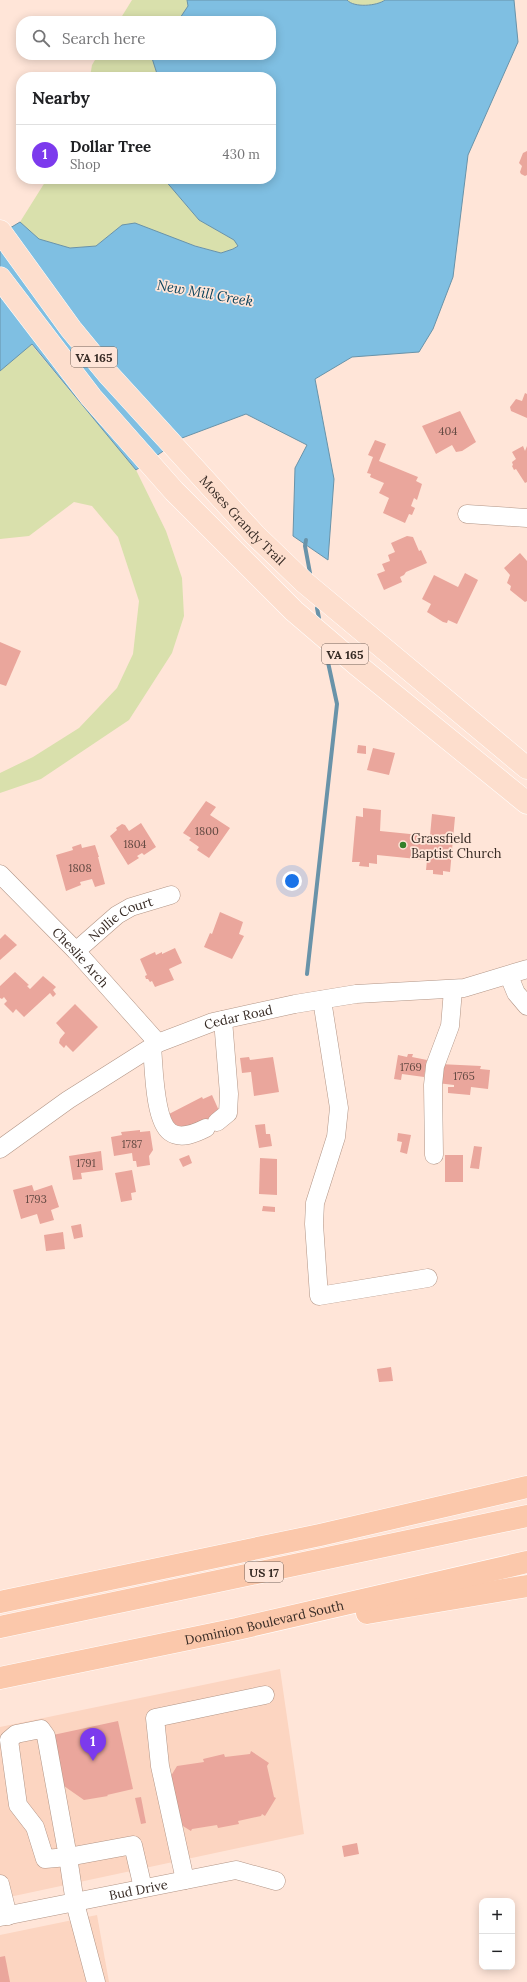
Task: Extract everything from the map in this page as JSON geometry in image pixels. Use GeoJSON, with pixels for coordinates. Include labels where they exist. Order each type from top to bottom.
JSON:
{"type":"FeatureCollection","features":[{"type":"Feature","properties":{"kind":"highway"},"geometry":{"type":"LineString","coordinates":[[0,1602],[320,1535],[527,1487]]}},
{"type":"Feature","properties":{"kind":"highway","name":"US 17"},"geometry":{"type":"LineString","coordinates":[[0,1627],[527,1516]]}},
{"type":"Feature","properties":{"kind":"highway","name":"Dominion Boulevard South"},"geometry":{"type":"LineString","coordinates":[[0,1678],[237,1629],[527,1562]]}},
{"type":"Feature","properties":{"kind":"highway"},"geometry":{"type":"LineString","coordinates":[[237,1629],[313,1621],[527,1586]]}},
{"type":"Feature","properties":{"kind":"main road","name":"Moses Grandy Trail"},"geometry":{"type":"LineString","coordinates":[[0,231],[94,358],[255,535],[304,582],[527,768]]}},
{"type":"Feature","properties":{"kind":"main road","name":"Moses Grandy Trail"},"geometry":{"type":"LineString","coordinates":[[0,278],[91,397],[174,491],[294,611],[356,664],[527,803]]}},
{"type":"Feature","properties":{"kind":"street"},"geometry":{"type":"LineString","coordinates":[[467,514],[527,518]]}},
{"type":"Feature","properties":{"kind":"street","name":"Cheslie Arch"},"geometry":{"type":"LineString","coordinates":[[0,874],[76,951],[155,1045]]}},
{"type":"Feature","properties":{"kind":"street","name":"Nollie Court"},"geometry":{"type":"LineString","coordinates":[[76,951],[116,916],[131,907],[171,895]]}},
{"type":"Feature","properties":{"kind":"street","name":"Cedar Road"},"geometry":{"type":"LineString","coordinates":[[0,1149],[68,1100],[155,1045],[223,1020],[295,1004],[356,994],[453,990],[527,970]]}},
{"type":"Feature","properties":{"kind":"street"},"geometry":{"type":"LineString","coordinates":[[509,976],[516,993],[527,1006]]}},
{"type":"Feature","properties":{"kind":"street"},"geometry":{"type":"LineString","coordinates":[[434,1155],[433,1085],[435,1066],[450,1026],[453,990]]}},
{"type":"Feature","properties":{"kind":"street"},"geometry":{"type":"LineString","coordinates":[[322,1000],[339,1108],[336,1137],[315,1203],[314,1224],[319,1296],[428,1278]]}},
{"type":"Feature","properties":{"kind":"street"},"geometry":{"type":"LineString","coordinates":[[155,1045],[159,1106],[163,1122],[170,1132],[178,1135],[194,1134],[211,1125],[228,1113],[229,1094],[223,1020]]}},
{"type":"Feature","properties":{"kind":"street"},"geometry":{"type":"LineString","coordinates":[[185,1880],[160,1766],[155,1718],[266,1695]]}},
{"type":"Feature","properties":{"kind":"street"},"geometry":{"type":"LineString","coordinates":[[96,1982],[75,1903],[68,1857],[46,1736],[41,1729],[16,1734],[9,1740],[18,1804],[35,1827],[44,1859],[68,1857],[133,1845],[143,1888]]}},
{"type":"Feature","properties":{"kind":"street","name":"Bud Drive"},"geometry":{"type":"LineString","coordinates":[[4,1916],[236,1870],[276,1881]]}},
{"type":"Feature","properties":{"kind":"street"},"geometry":{"type":"LineString","coordinates":[[0,1884],[4,1916]]}},
{"type":"Feature","properties":{"kind":"shaded area"},"geometry":{"type":"Polygon","coordinates":[[[280,1669],[304,1834],[0,1899],[0,1727],[280,1669]]]}},
{"type":"Feature","properties":{"kind":"shaded area"},"geometry":{"type":"Polygon","coordinates":[[[97,1915],[109,1982],[0,1982],[0,1935],[97,1915]]]}},
{"type":"Feature","properties":{"kind":"green space"},"geometry":{"type":"Polygon","coordinates":[[[132,0],[187,0],[188,6],[181,16],[122,16],[132,0]]]}},
{"type":"Feature","properties":{"kind":"green space"},"geometry":{"type":"Polygon","coordinates":[[[347,0],[385,0],[377,4],[360,5],[350,3],[347,0]]]}},
{"type":"Feature","properties":{"kind":"green space"},"geometry":{"type":"Polygon","coordinates":[[[95,60],[153,60],[156,72],[91,72],[95,60]]]}},
{"type":"Feature","properties":{"kind":"green space"},"geometry":{"type":"Polygon","coordinates":[[[44,184],[168,184],[199,220],[234,240],[238,245],[233,249],[221,253],[122,225],[96,246],[70,248],[39,239],[20,222],[44,184]]]}},
{"type":"Feature","properties":{"kind":"green space"},"geometry":{"type":"Polygon","coordinates":[[[31,344],[136,470],[166,531],[182,578],[184,616],[172,653],[129,720],[41,779],[0,793],[0,773],[33,757],[79,728],[117,688],[133,654],[139,601],[118,537],[92,506],[74,502],[29,536],[0,539],[0,371],[31,344]]]}},
{"type":"Feature","properties":{"kind":"water","name":"New Mill Creek"},"geometry":{"type":"Polygon","coordinates":[[[187,0],[347,0],[350,3],[371,5],[385,0],[514,0],[518,42],[468,155],[453,277],[433,329],[419,352],[352,357],[315,379],[334,479],[328,560],[293,536],[295,468],[307,445],[246,414],[182,438],[136,470],[32,344],[0,371],[0,234],[20,222],[39,239],[70,248],[96,246],[122,225],[135,223],[195,246],[221,253],[238,246],[234,240],[199,220],[168,184],[276,184],[276,72],[156,72],[153,60],[276,60],[276,16],[181,16],[188,6],[187,0]]]}},
{"type":"Feature","properties":{"kind":"building"},"geometry":{"type":"Polygon","coordinates":[[[527,151],[527,175],[525,176],[520,172],[522,166],[519,163],[523,153],[527,151]]]}},
{"type":"Feature","properties":{"kind":"building"},"geometry":{"type":"Polygon","coordinates":[[[525,393],[527,394],[527,418],[511,411],[510,407],[516,399],[522,401],[525,393]]]}},
{"type":"Feature","properties":{"kind":"building"},"geometry":{"type":"Polygon","coordinates":[[[460,411],[476,442],[462,451],[456,452],[452,445],[436,454],[422,426],[460,411]]]}},
{"type":"Feature","properties":{"kind":"building"},"geometry":{"type":"Polygon","coordinates":[[[375,440],[386,444],[379,461],[418,477],[416,481],[422,484],[417,500],[414,498],[411,506],[415,508],[412,515],[409,514],[405,523],[383,513],[389,498],[379,493],[384,483],[370,477],[371,474],[367,473],[373,457],[368,455],[375,440]]]}},
{"type":"Feature","properties":{"kind":"building"},"geometry":{"type":"Polygon","coordinates":[[[523,446],[525,451],[527,446],[527,482],[525,483],[516,469],[514,470],[512,466],[512,462],[516,459],[512,452],[523,446]]]}},
{"type":"Feature","properties":{"kind":"building"},"geometry":{"type":"Polygon","coordinates":[[[407,536],[413,537],[419,551],[421,550],[427,563],[406,572],[400,577],[402,582],[384,590],[377,574],[385,571],[382,564],[390,561],[388,555],[395,552],[391,543],[407,536]]]}},
{"type":"Feature","properties":{"kind":"building"},"geometry":{"type":"Polygon","coordinates":[[[520,553],[527,561],[527,601],[525,602],[510,590],[511,586],[507,583],[510,575],[504,568],[520,553]]]}},
{"type":"Feature","properties":{"kind":"building"},"geometry":{"type":"Polygon","coordinates":[[[465,573],[478,580],[457,624],[448,620],[447,623],[443,622],[427,612],[431,604],[422,599],[434,575],[458,587],[465,573]]]}},
{"type":"Feature","properties":{"kind":"building"},"geometry":{"type":"Polygon","coordinates":[[[0,642],[21,651],[6,686],[0,684],[0,642]]]}},
{"type":"Feature","properties":{"kind":"building"},"geometry":{"type":"Polygon","coordinates":[[[358,745],[366,746],[366,754],[357,753],[358,745]]]}},
{"type":"Feature","properties":{"kind":"building"},"geometry":{"type":"Polygon","coordinates":[[[373,748],[395,753],[389,775],[367,770],[373,748]]]}},
{"type":"Feature","properties":{"kind":"building"},"geometry":{"type":"Polygon","coordinates":[[[206,801],[216,807],[210,815],[230,828],[209,858],[197,850],[199,847],[189,840],[191,838],[183,833],[206,801]]]}},
{"type":"Feature","properties":{"kind":"building","name":"Grassfield Baptist Church"},"geometry":{"type":"Polygon","coordinates":[[[363,808],[381,810],[380,831],[430,836],[432,814],[455,817],[450,872],[443,871],[443,875],[433,874],[433,870],[426,870],[427,860],[377,855],[377,864],[369,863],[369,867],[359,866],[360,862],[352,862],[356,816],[363,817],[363,808]]]}},
{"type":"Feature","properties":{"kind":"building"},"geometry":{"type":"Polygon","coordinates":[[[141,823],[156,847],[144,855],[142,853],[137,856],[139,858],[128,865],[110,836],[117,830],[116,828],[122,824],[125,825],[129,831],[141,823]]]}},
{"type":"Feature","properties":{"kind":"building"},"geometry":{"type":"Polygon","coordinates":[[[81,844],[82,848],[95,845],[105,884],[95,887],[92,879],[80,882],[81,885],[66,891],[56,855],[73,850],[72,847],[81,844]]]}},
{"type":"Feature","properties":{"kind":"building"},"geometry":{"type":"Polygon","coordinates":[[[220,912],[243,922],[239,934],[244,936],[232,959],[204,947],[210,933],[212,934],[220,912]]]}},
{"type":"Feature","properties":{"kind":"building"},"geometry":{"type":"Polygon","coordinates":[[[5,934],[17,945],[0,960],[0,939],[5,934]]]}},
{"type":"Feature","properties":{"kind":"building"},"geometry":{"type":"Polygon","coordinates":[[[175,948],[182,963],[169,969],[174,980],[155,987],[152,981],[150,982],[146,979],[145,976],[147,975],[140,959],[155,952],[156,955],[162,952],[162,954],[175,948]]]}},
{"type":"Feature","properties":{"kind":"building"},"geometry":{"type":"Polygon","coordinates":[[[15,972],[29,985],[27,986],[30,989],[43,976],[56,987],[53,990],[56,994],[53,997],[50,993],[24,1017],[16,1009],[13,1013],[4,1004],[7,1001],[4,997],[2,999],[0,998],[0,986],[15,972]]]}},
{"type":"Feature","properties":{"kind":"building"},"geometry":{"type":"Polygon","coordinates":[[[75,1004],[98,1027],[73,1052],[66,1045],[64,1048],[59,1043],[60,1039],[65,1033],[56,1023],[75,1004]]]}},
{"type":"Feature","properties":{"kind":"building"},"geometry":{"type":"Polygon","coordinates":[[[408,1054],[413,1054],[412,1057],[427,1060],[424,1077],[402,1074],[401,1080],[394,1079],[398,1055],[407,1057],[408,1054]]]}},
{"type":"Feature","properties":{"kind":"building"},"geometry":{"type":"Polygon","coordinates":[[[249,1057],[250,1060],[273,1057],[279,1092],[254,1096],[251,1072],[242,1073],[240,1058],[249,1057]]]}},
{"type":"Feature","properties":{"kind":"building"},"geometry":{"type":"Polygon","coordinates":[[[439,1064],[481,1066],[480,1069],[490,1070],[488,1089],[471,1087],[470,1095],[448,1093],[448,1087],[454,1087],[454,1085],[437,1083],[439,1064]]]}},
{"type":"Feature","properties":{"kind":"building"},"geometry":{"type":"Polygon","coordinates":[[[212,1095],[220,1113],[208,1132],[177,1132],[169,1114],[202,1097],[203,1099],[212,1095]]]}},
{"type":"Feature","properties":{"kind":"building"},"geometry":{"type":"Polygon","coordinates":[[[265,1124],[266,1134],[270,1134],[272,1146],[259,1148],[255,1125],[265,1124]]]}},
{"type":"Feature","properties":{"kind":"building"},"geometry":{"type":"Polygon","coordinates":[[[140,1130],[140,1132],[150,1131],[153,1150],[149,1156],[150,1165],[137,1167],[136,1161],[133,1161],[132,1153],[114,1156],[111,1137],[122,1135],[121,1132],[140,1130]]]}},
{"type":"Feature","properties":{"kind":"building"},"geometry":{"type":"Polygon","coordinates":[[[398,1133],[411,1135],[407,1154],[400,1152],[402,1142],[397,1141],[398,1133]]]}},
{"type":"Feature","properties":{"kind":"building"},"geometry":{"type":"Polygon","coordinates":[[[474,1146],[482,1147],[479,1169],[470,1168],[474,1146]]]}},
{"type":"Feature","properties":{"kind":"building"},"geometry":{"type":"Polygon","coordinates":[[[101,1151],[103,1170],[81,1173],[82,1179],[73,1180],[69,1156],[101,1151]]]}},
{"type":"Feature","properties":{"kind":"building"},"geometry":{"type":"Polygon","coordinates":[[[189,1155],[192,1163],[183,1167],[179,1159],[189,1155]]]}},
{"type":"Feature","properties":{"kind":"building"},"geometry":{"type":"Polygon","coordinates":[[[445,1155],[463,1155],[463,1182],[445,1182],[445,1155]]]}},
{"type":"Feature","properties":{"kind":"building"},"geometry":{"type":"Polygon","coordinates":[[[260,1158],[277,1159],[277,1195],[259,1194],[260,1158]]]}},
{"type":"Feature","properties":{"kind":"building"},"geometry":{"type":"Polygon","coordinates":[[[132,1170],[136,1192],[131,1193],[132,1200],[121,1202],[115,1173],[132,1170]]]}},
{"type":"Feature","properties":{"kind":"building"},"geometry":{"type":"Polygon","coordinates":[[[32,1185],[34,1191],[52,1185],[59,1207],[51,1210],[54,1220],[40,1224],[37,1214],[21,1219],[13,1190],[32,1185]]]}},
{"type":"Feature","properties":{"kind":"building"},"geometry":{"type":"Polygon","coordinates":[[[263,1206],[275,1207],[275,1212],[262,1211],[263,1206]]]}},
{"type":"Feature","properties":{"kind":"building"},"geometry":{"type":"Polygon","coordinates":[[[81,1224],[83,1237],[74,1239],[71,1226],[81,1224]]]}},
{"type":"Feature","properties":{"kind":"building"},"geometry":{"type":"Polygon","coordinates":[[[63,1232],[65,1249],[46,1251],[44,1235],[63,1232]]]}},
{"type":"Feature","properties":{"kind":"building"},"geometry":{"type":"Polygon","coordinates":[[[391,1367],[393,1381],[379,1382],[377,1369],[391,1367]]]}},
{"type":"Feature","properties":{"kind":"building"},"geometry":{"type":"Polygon","coordinates":[[[118,1721],[133,1789],[107,1795],[108,1796],[84,1800],[64,1786],[53,1735],[118,1721]]]}},
{"type":"Feature","properties":{"kind":"building"},"geometry":{"type":"Polygon","coordinates":[[[251,1751],[269,1763],[267,1766],[274,1797],[276,1798],[265,1816],[262,1814],[261,1816],[238,1821],[239,1824],[218,1828],[217,1825],[192,1829],[191,1831],[173,1820],[166,1784],[177,1766],[204,1762],[203,1759],[224,1754],[225,1757],[250,1754],[251,1751]]]}},
{"type":"Feature","properties":{"kind":"building"},"geometry":{"type":"Polygon","coordinates":[[[141,1797],[146,1823],[141,1824],[135,1798],[141,1797]]]}},
{"type":"Feature","properties":{"kind":"building"},"geometry":{"type":"Polygon","coordinates":[[[357,1843],[359,1854],[344,1857],[342,1846],[357,1843]]]}},
{"type":"Feature","properties":{"kind":"building"},"geometry":{"type":"Polygon","coordinates":[[[5,1956],[10,1982],[0,1982],[0,1957],[5,1956]]]}},
{"type":"Feature","properties":{"kind":"waterway"},"geometry":{"type":"LineString","coordinates":[[306,540],[305,546],[310,573]]}},
{"type":"Feature","properties":{"kind":"waterway"},"geometry":{"type":"LineString","coordinates":[[317,608],[319,618]]}},
{"type":"Feature","properties":{"kind":"waterway"},"geometry":{"type":"LineString","coordinates":[[307,974],[337,704],[326,653]]}},
{"type":"Feature","properties":{"kind":"place","name":"Grassfield Baptist Church"},"geometry":{"type":"Point","coordinates":[403,845]}},
{"type":"Feature","properties":{"kind":"place","name":"Dollar Tree"},"geometry":{"type":"Point","coordinates":[93,1761]}}]}
